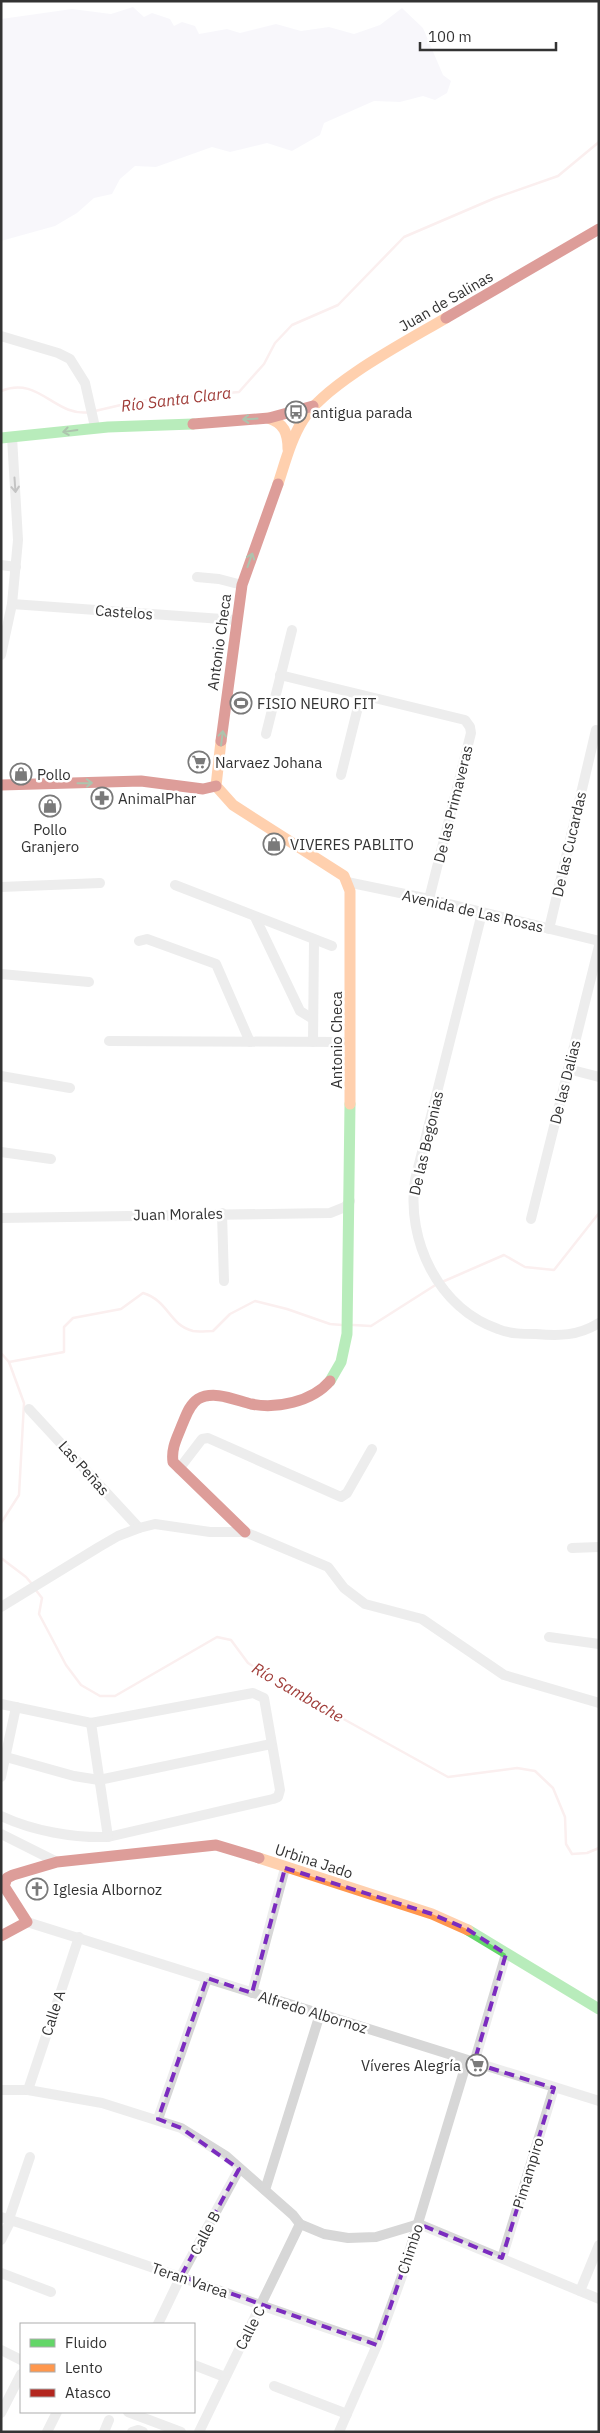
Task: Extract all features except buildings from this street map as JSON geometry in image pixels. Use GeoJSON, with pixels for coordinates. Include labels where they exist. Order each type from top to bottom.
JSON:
{"type":"FeatureCollection","features":[{"type":"Feature","properties":{"kind":"street","name":"Juan de Salinas"},"geometry":{"type":"LineString","coordinates":[[6,437],[95,427],[268,418],[296,412],[314,405],[343,382],[386,354],[599,230]]}},
{"type":"Feature","properties":{"kind":"street"},"geometry":{"type":"LineString","coordinates":[[1,336],[58,353],[70,359],[85,382],[95,427]]}},
{"type":"Feature","properties":{"kind":"street","name":"Juan de Salinas"},"geometry":{"type":"LineString","coordinates":[[287,460],[298,429],[314,405]]}},
{"type":"Feature","properties":{"kind":"street"},"geometry":{"type":"LineString","coordinates":[[268,418],[281,423],[285,428],[288,445],[287,460]]}},
{"type":"Feature","properties":{"kind":"street"},"geometry":{"type":"LineString","coordinates":[[2,652],[12,604],[18,524],[6,437]]}},
{"type":"Feature","properties":{"kind":"street","name":"Antonio Checa"},"geometry":{"type":"LineString","coordinates":[[216,786],[242,584],[287,460]]}},
{"type":"Feature","properties":{"kind":"street"},"geometry":{"type":"LineString","coordinates":[[1,565],[16,567]]}},
{"type":"Feature","properties":{"kind":"street"},"geometry":{"type":"LineString","coordinates":[[197,577],[242,584]]}},
{"type":"Feature","properties":{"kind":"street","name":"Castelos"},"geometry":{"type":"LineString","coordinates":[[12,604],[236,620]]}},
{"type":"Feature","properties":{"kind":"street"},"geometry":{"type":"LineString","coordinates":[[266,734],[292,630]]}},
{"type":"Feature","properties":{"kind":"street","name":"De las Primaveras"},"geometry":{"type":"LineString","coordinates":[[280,675],[465,720],[470,727],[471,733],[429,899]]}},
{"type":"Feature","properties":{"kind":"street"},"geometry":{"type":"LineString","coordinates":[[341,775],[361,695]]}},
{"type":"Feature","properties":{"kind":"street","name":"De las Cucardas"},"geometry":{"type":"LineString","coordinates":[[550,928],[596,730]]}},
{"type":"Feature","properties":{"kind":"street"},"geometry":{"type":"LineString","coordinates":[[1,785],[141,781],[203,790],[216,786],[233,806],[340,872],[347,882]]}},
{"type":"Feature","properties":{"kind":"street","name":"Antonio Checa"},"geometry":{"type":"LineString","coordinates":[[179,1469],[174,1462],[172,1449],[189,1407],[198,1398],[211,1395],[259,1406],[275,1406],[312,1396],[334,1379],[344,1356],[349,1302],[350,1201],[351,917],[347,882]]}},
{"type":"Feature","properties":{"kind":"street","name":"Avenida de Las Rosas"},"geometry":{"type":"LineString","coordinates":[[347,882],[429,899],[550,928],[599,942]]}},
{"type":"Feature","properties":{"kind":"street"},"geometry":{"type":"LineString","coordinates":[[1,887],[100,883]]}},
{"type":"Feature","properties":{"kind":"street"},"geometry":{"type":"LineString","coordinates":[[175,885],[351,956]]}},
{"type":"Feature","properties":{"kind":"street","name":"De las Begonias"},"geometry":{"type":"LineString","coordinates":[[482,913],[412,1198],[415,1233],[433,1272],[446,1291],[474,1318],[498,1329],[513,1333],[571,1335],[599,1323]]}},
{"type":"Feature","properties":{"kind":"street"},"geometry":{"type":"LineString","coordinates":[[255,917],[300,1010],[313,1019]]}},
{"type":"Feature","properties":{"kind":"street"},"geometry":{"type":"LineString","coordinates":[[139,941],[147,938],[216,964],[250,1042]]}},
{"type":"Feature","properties":{"kind":"street"},"geometry":{"type":"LineString","coordinates":[[313,1042],[314,940]]}},
{"type":"Feature","properties":{"kind":"street","name":"De las Dalias"},"geometry":{"type":"LineString","coordinates":[[531,1219],[599,946]]}},
{"type":"Feature","properties":{"kind":"street"},"geometry":{"type":"LineString","coordinates":[[1,974],[89,982]]}},
{"type":"Feature","properties":{"kind":"street"},"geometry":{"type":"LineString","coordinates":[[109,1041],[342,1042]]}},
{"type":"Feature","properties":{"kind":"street"},"geometry":{"type":"LineString","coordinates":[[568,1069],[599,1077]]}},
{"type":"Feature","properties":{"kind":"street"},"geometry":{"type":"LineString","coordinates":[[1,1076],[70,1088]]}},
{"type":"Feature","properties":{"kind":"street"},"geometry":{"type":"LineString","coordinates":[[1,1152],[51,1159]]}},
{"type":"Feature","properties":{"kind":"street","name":"Juan Morales"},"geometry":{"type":"LineString","coordinates":[[1,1218],[222,1213],[330,1213],[345,1207],[350,1201]]}},
{"type":"Feature","properties":{"kind":"street"},"geometry":{"type":"LineString","coordinates":[[222,1213],[224,1281]]}},
{"type":"Feature","properties":{"kind":"street","name":"Las Peñas"},"geometry":{"type":"LineString","coordinates":[[29,1408],[139,1528]]}},
{"type":"Feature","properties":{"kind":"street"},"geometry":{"type":"LineString","coordinates":[[372,1449],[347,1493],[341,1497],[208,1438],[202,1440],[179,1469],[245,1532],[328,1567],[344,1588],[365,1604],[422,1619],[504,1675],[599,1703]]}},
{"type":"Feature","properties":{"kind":"street"},"geometry":{"type":"LineString","coordinates":[[1,1607],[118,1536],[139,1528],[155,1524],[210,1532],[245,1532]]}},
{"type":"Feature","properties":{"kind":"street"},"geometry":{"type":"LineString","coordinates":[[572,1548],[599,1547]]}},
{"type":"Feature","properties":{"kind":"street"},"geometry":{"type":"LineString","coordinates":[[549,1637],[599,1644]]}},
{"type":"Feature","properties":{"kind":"street"},"geometry":{"type":"LineString","coordinates":[[1,1704],[91,1723],[253,1694],[264,1698],[280,1790],[278,1797],[108,1837],[83,1838],[24,1825],[1,1816]]}},
{"type":"Feature","properties":{"kind":"street"},"geometry":{"type":"LineString","coordinates":[[1,1777],[16,1707]]}},
{"type":"Feature","properties":{"kind":"street"},"geometry":{"type":"LineString","coordinates":[[91,1723],[108,1837]]}},
{"type":"Feature","properties":{"kind":"street"},"geometry":{"type":"LineString","coordinates":[[6,1757],[74,1776],[99,1780],[271,1744]]}},
{"type":"Feature","properties":{"kind":"street"},"geometry":{"type":"LineString","coordinates":[[1,1834],[57,1862]]}},
{"type":"Feature","properties":{"kind":"street","name":"Urbina Jado"},"geometry":{"type":"LineString","coordinates":[[27,1922],[4,1886],[6,1880],[13,1875],[57,1862],[216,1845],[238,1850],[285,1868],[432,1914],[476,1933],[506,1954],[599,2009]]}},
{"type":"Feature","properties":{"kind":"street"},"geometry":{"type":"LineString","coordinates":[[252,1993],[285,1868]]}},
{"type":"Feature","properties":{"kind":"street"},"geometry":{"type":"LineString","coordinates":[[1,1936],[27,1922]]}},
{"type":"Feature","properties":{"kind":"street","name":"Alfredo Albornoz"},"geometry":{"type":"LineString","coordinates":[[27,1922],[599,2101]]}},
{"type":"Feature","properties":{"kind":"street","name":"Calle A"},"geometry":{"type":"LineString","coordinates":[[28,2090],[79,1937]]}},
{"type":"Feature","properties":{"kind":"street","name":"Chimbo"},"geometry":{"type":"LineString","coordinates":[[339,2432],[377,2345],[419,2224],[506,1954]]}},
{"type":"Feature","properties":{"kind":"street"},"geometry":{"type":"LineString","coordinates":[[158,2120],[207,1978]]}},
{"type":"Feature","properties":{"kind":"street"},"geometry":{"type":"LineString","coordinates":[[265,2190],[320,2014]]}},
{"type":"Feature","properties":{"kind":"street","name":"Pimampiro"},"geometry":{"type":"LineString","coordinates":[[502,2258],[554,2088]]}},
{"type":"Feature","properties":{"kind":"street"},"geometry":{"type":"LineString","coordinates":[[1,2090],[28,2090],[102,2103],[181,2128],[226,2156],[300,2224],[324,2234],[348,2238],[376,2237],[419,2224],[599,2299]]}},
{"type":"Feature","properties":{"kind":"street"},"geometry":{"type":"LineString","coordinates":[[1,2240],[30,2158]]}},
{"type":"Feature","properties":{"kind":"street","name":"Calle B"},"geometry":{"type":"LineString","coordinates":[[158,2323],[181,2276],[239,2168]]}},
{"type":"Feature","properties":{"kind":"street","name":"Teran Varea"},"geometry":{"type":"LineString","coordinates":[[7,2219],[181,2276],[261,2306],[377,2345]]}},
{"type":"Feature","properties":{"kind":"street","name":"Calle C"},"geometry":{"type":"LineString","coordinates":[[199,2432],[300,2224]]}},
{"type":"Feature","properties":{"kind":"street"},"geometry":{"type":"LineString","coordinates":[[580,2290],[599,2245]]}},
{"type":"Feature","properties":{"kind":"street"},"geometry":{"type":"LineString","coordinates":[[1,2273],[51,2292]]}},
{"type":"Feature","properties":{"kind":"street"},"geometry":{"type":"LineString","coordinates":[[1,2350],[20,2360]]}},
{"type":"Feature","properties":{"kind":"street"},"geometry":{"type":"LineString","coordinates":[[195,2365],[225,2377]]}},
{"type":"Feature","properties":{"kind":"street"},"geometry":{"type":"LineString","coordinates":[[1,2413],[20,2376]]}},
{"type":"Feature","properties":{"kind":"street"},"geometry":{"type":"LineString","coordinates":[[274,2386],[347,2414]]}},
{"type":"Feature","properties":{"kind":"street"},"geometry":{"type":"LineString","coordinates":[[47,2432],[56,2413]]}},
{"type":"Feature","properties":{"kind":"street"},"geometry":{"type":"LineString","coordinates":[[131,2413],[181,2432]]}},
{"type":"Feature","properties":{"kind":"street"},"geometry":{"type":"LineString","coordinates":[[104,2432],[109,2420]]}},
{"type":"Feature","properties":{"kind":"street"},"geometry":{"type":"LineString","coordinates":[[132,2432],[138,2430],[144,2432]]}},
{"type":"Feature","properties":{"kind":"highlighted area"},"geometry":{"type":"Polygon","coordinates":[[[285,1868],[432,1914],[467,1929],[506,1954],[474,2063],[554,2088],[502,2258],[419,2224],[377,2345],[181,2276],[239,2169],[181,2128],[158,2119],[207,1978],[252,1993],[285,1868]]]}},
{"type":"Feature","properties":{"kind":"shaded area"},"geometry":{"type":"Polygon","coordinates":[[[133,7],[144,17],[152,13],[170,19],[174,26],[182,22],[195,26],[199,34],[227,29],[240,33],[276,24],[301,31],[329,27],[354,34],[380,25],[402,8],[423,28],[443,75],[451,81],[447,93],[435,100],[423,96],[400,102],[374,101],[324,123],[320,135],[292,151],[267,143],[230,152],[212,147],[156,167],[135,166],[120,179],[112,194],[94,198],[77,213],[55,226],[1,241],[1,19],[72,9],[111,14],[133,7]]]}},
{"type":"Feature","properties":{"kind":"waterway","name":"Río Santa Clara"},"geometry":{"type":"LineString","coordinates":[[95,411],[138,401],[239,392],[264,364],[275,343],[292,325],[338,305],[404,237],[495,198],[558,176],[599,142]]}},
{"type":"Feature","properties":{"kind":"waterway","name":"Río Santa Clara"},"geometry":{"type":"LineString","coordinates":[[1,391],[26,388],[67,409],[78,412],[90,412]]}},
{"type":"Feature","properties":{"kind":"waterway"},"geometry":{"type":"LineString","coordinates":[[442,1282],[504,1255],[525,1267],[554,1270],[599,1213]]}},
{"type":"Feature","properties":{"kind":"waterway"},"geometry":{"type":"LineString","coordinates":[[353,1325],[371,1326],[437,1284]]}},
{"type":"Feature","properties":{"kind":"waterway"},"geometry":{"type":"LineString","coordinates":[[9,1362],[64,1352],[64,1327],[73,1318],[121,1309],[143,1293],[158,1301],[179,1324],[193,1331],[213,1331],[230,1314],[255,1301],[287,1309],[330,1324],[342,1325]]}},
{"type":"Feature","properties":{"kind":"waterway","name":"Río Sambache"},"geometry":{"type":"LineString","coordinates":[[1,1353],[9,1362],[24,1403],[19,1495],[1,1523]]}},
{"type":"Feature","properties":{"kind":"waterway","name":"Río Sambache"},"geometry":{"type":"LineString","coordinates":[[1,1558],[26,1577],[32,1584]]}},
{"type":"Feature","properties":{"kind":"waterway","name":"Río Sambache"},"geometry":{"type":"LineString","coordinates":[[35,1589],[42,1598],[39,1614],[66,1665],[81,1685],[100,1696],[115,1696],[217,1637],[231,1640],[248,1663],[284,1686],[448,1777],[517,1768],[535,1771],[553,1788],[565,1817],[566,1844],[572,1854],[587,1853],[599,1848]]}},
{"type":"Feature","properties":{"kind":"traffic: fast"},"geometry":{"type":"LineString","coordinates":[[1,438],[108,427],[193,424]]}},
{"type":"Feature","properties":{"kind":"traffic: fast"},"geometry":{"type":"LineString","coordinates":[[330,1381],[341,1362],[347,1334],[350,1104]]}},
{"type":"Feature","properties":{"kind":"traffic: fast"},"geometry":{"type":"LineString","coordinates":[[468,1930],[599,2009]]}},
{"type":"Feature","properties":{"kind":"traffic: slow"},"geometry":{"type":"LineString","coordinates":[[278,484],[295,435],[303,420],[314,406],[348,378],[446,318]]}},
{"type":"Feature","properties":{"kind":"traffic: slow"},"geometry":{"type":"LineString","coordinates":[[268,418],[278,423],[284,429],[288,449]]}},
{"type":"Feature","properties":{"kind":"traffic: slow"},"geometry":{"type":"LineString","coordinates":[[221,741],[216,786],[233,805],[344,876],[350,891],[350,1104]]}},
{"type":"Feature","properties":{"kind":"traffic: slow"},"geometry":{"type":"LineString","coordinates":[[259,1858],[432,1914],[468,1930]]}},
{"type":"Feature","properties":{"kind":"traffic: jam"},"geometry":{"type":"LineString","coordinates":[[446,318],[599,229]]}},
{"type":"Feature","properties":{"kind":"traffic: jam"},"geometry":{"type":"LineString","coordinates":[[193,424],[269,418],[313,406]]}},
{"type":"Feature","properties":{"kind":"traffic: jam"},"geometry":{"type":"LineString","coordinates":[[221,741],[242,585],[278,484]]}},
{"type":"Feature","properties":{"kind":"traffic: jam"},"geometry":{"type":"LineString","coordinates":[[1,785],[141,781],[203,789],[216,786]]}},
{"type":"Feature","properties":{"kind":"traffic: jam"},"geometry":{"type":"LineString","coordinates":[[245,1532],[173,1462],[175,1443],[188,1411],[198,1399],[211,1395],[261,1405],[293,1402],[314,1394],[330,1381]]}},
{"type":"Feature","properties":{"kind":"traffic: jam"},"geometry":{"type":"LineString","coordinates":[[1,1936],[27,1922],[4,1886],[7,1878],[13,1875],[57,1862],[216,1845],[259,1858]]}},
{"type":"Feature","properties":{"kind":"place","name":"antigua parada"},"geometry":{"type":"Point","coordinates":[296,412]}},
{"type":"Feature","properties":{"kind":"place","name":"FISIO NEURO FIT"},"geometry":{"type":"Point","coordinates":[241,703]}},
{"type":"Feature","properties":{"kind":"place","name":"Narvaez Johana"},"geometry":{"type":"Point","coordinates":[199,762]}},
{"type":"Feature","properties":{"kind":"place","name":"Pollo"},"geometry":{"type":"Point","coordinates":[21,774]}},
{"type":"Feature","properties":{"kind":"place","name":"AnimalPhar"},"geometry":{"type":"Point","coordinates":[102,798]}},
{"type":"Feature","properties":{"kind":"place","name":"Pollo Granjero"},"geometry":{"type":"Point","coordinates":[50,806]}},
{"type":"Feature","properties":{"kind":"place","name":"VIVERES PABLITO"},"geometry":{"type":"Point","coordinates":[274,844]}},
{"type":"Feature","properties":{"kind":"place","name":"Iglesia Albornoz"},"geometry":{"type":"Point","coordinates":[37,1889]}},
{"type":"Feature","properties":{"kind":"place","name":"Víveres Alegría"},"geometry":{"type":"Point","coordinates":[477,2065]}}]}
